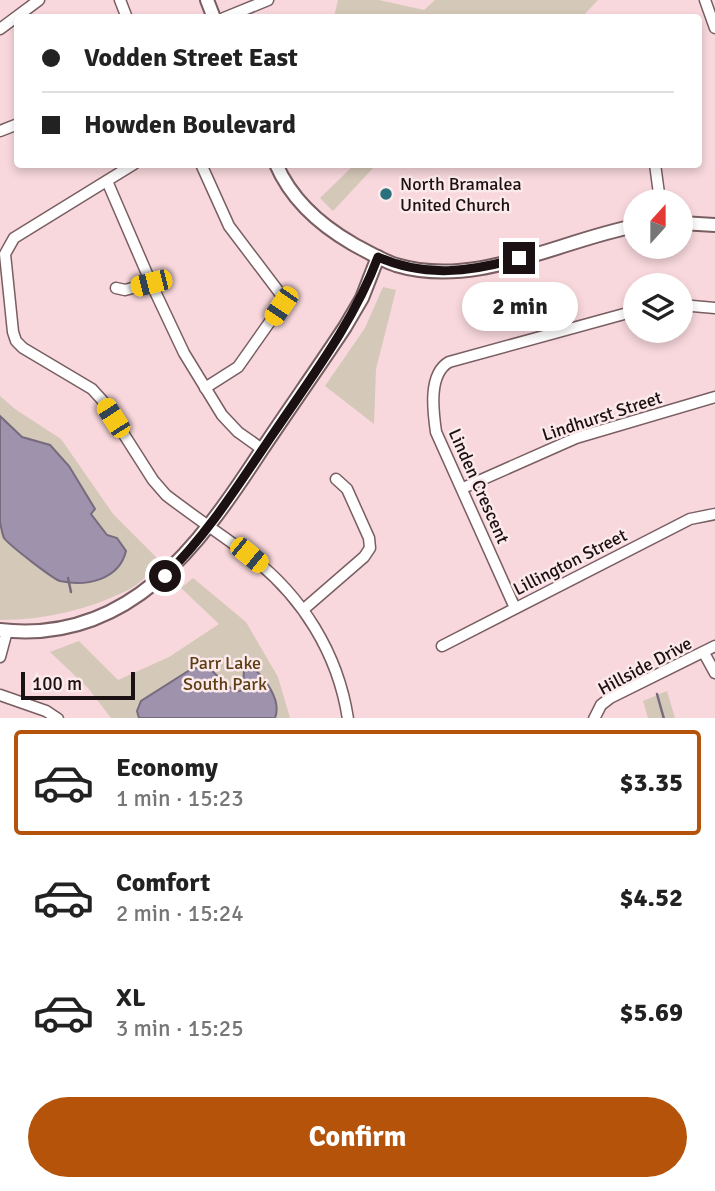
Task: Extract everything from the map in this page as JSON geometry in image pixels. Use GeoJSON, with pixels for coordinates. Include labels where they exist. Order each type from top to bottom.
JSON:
{"type":"FeatureCollection","features":[{"type":"Feature","properties":{"kind":"street"},"geometry":{"type":"LineString","coordinates":[[20,14],[39,0]]}},
{"type":"Feature","properties":{"kind":"street"},"geometry":{"type":"LineString","coordinates":[[234,14],[268,0]]}},
{"type":"Feature","properties":{"kind":"street"},"geometry":{"type":"LineString","coordinates":[[705,0],[715,27]]}},
{"type":"Feature","properties":{"kind":"street"},"geometry":{"type":"LineString","coordinates":[[128,168],[14,238],[5,254],[13,332],[23,348],[92,389],[166,495],[265,568],[304,609],[338,671],[348,718]]}},
{"type":"Feature","properties":{"kind":"street"},"geometry":{"type":"LineString","coordinates":[[203,168],[229,226],[282,296],[281,306],[239,367],[205,388]]}},
{"type":"Feature","properties":{"kind":"street"},"geometry":{"type":"LineString","coordinates":[[278,168],[293,193],[310,212],[340,237],[378,257],[410,268],[442,272],[464,271],[623,229]]}},
{"type":"Feature","properties":{"kind":"street"},"geometry":{"type":"LineString","coordinates":[[656,168],[658,189]]}},
{"type":"Feature","properties":{"kind":"street"},"geometry":{"type":"LineString","coordinates":[[107,181],[184,353],[222,415],[238,432],[262,449]]}},
{"type":"Feature","properties":{"kind":"street"},"geometry":{"type":"LineString","coordinates":[[693,224],[715,225]]}},
{"type":"Feature","properties":{"kind":"street"},"geometry":{"type":"LineString","coordinates":[[0,657],[3,631],[50,630],[77,624],[121,608],[165,576],[209,527],[355,311],[378,257]]}},
{"type":"Feature","properties":{"kind":"street"},"geometry":{"type":"LineString","coordinates":[[116,288],[125,290],[151,283]]}},
{"type":"Feature","properties":{"kind":"street"},"geometry":{"type":"LineString","coordinates":[[693,306],[715,308]]}},
{"type":"Feature","properties":{"kind":"street","name":"Linden Crescent"},"geometry":{"type":"LineString","coordinates":[[516,608],[436,432],[436,378],[440,367],[449,362],[623,314]]}},
{"type":"Feature","properties":{"kind":"street","name":"Lindhurst Street"},"geometry":{"type":"LineString","coordinates":[[463,488],[576,438],[715,397]]}},
{"type":"Feature","properties":{"kind":"street"},"geometry":{"type":"LineString","coordinates":[[304,609],[364,557],[370,548],[369,538],[347,489],[336,479]]}},
{"type":"Feature","properties":{"kind":"street","name":"Lillington Street"},"geometry":{"type":"LineString","coordinates":[[442,646],[690,519],[715,514]]}},
{"type":"Feature","properties":{"kind":"street","name":"Hillside Drive"},"geometry":{"type":"LineString","coordinates":[[594,718],[601,705],[610,698],[715,646]]}},
{"type":"Feature","properties":{"kind":"street"},"geometry":{"type":"LineString","coordinates":[[704,653],[715,673]]}},
{"type":"Feature","properties":{"kind":"street"},"geometry":{"type":"LineString","coordinates":[[0,695],[46,711],[56,718]]}},
{"type":"Feature","properties":{"kind":"green space"},"geometry":{"type":"Polygon","coordinates":[[[338,0],[379,0],[424,10],[435,0],[598,0],[585,14],[335,14],[338,0]]]}},
{"type":"Feature","properties":{"kind":"green space"},"geometry":{"type":"Polygon","coordinates":[[[351,168],[373,168],[333,211],[320,198],[351,168]]]}},
{"type":"Feature","properties":{"kind":"green space"},"geometry":{"type":"Polygon","coordinates":[[[383,287],[396,290],[376,369],[374,424],[325,386],[365,328],[383,287]]]}},
{"type":"Feature","properties":{"kind":"green space"},"geometry":{"type":"Polygon","coordinates":[[[0,396],[61,439],[113,514],[162,563],[128,590],[97,603],[33,618],[0,620],[0,396]]]}},
{"type":"Feature","properties":{"kind":"green space","name":"Parr Lake South Park"},"geometry":{"type":"Polygon","coordinates":[[[193,578],[246,622],[278,677],[290,718],[111,718],[88,688],[50,652],[79,641],[118,680],[169,657],[219,624],[181,588],[193,578]]]}},
{"type":"Feature","properties":{"kind":"green space"},"geometry":{"type":"Polygon","coordinates":[[[667,691],[675,718],[648,718],[643,701],[667,691]]]}},
{"type":"Feature","properties":{"kind":"shaded area"},"geometry":{"type":"Polygon","coordinates":[[[0,416],[22,437],[50,445],[69,466],[95,509],[91,514],[107,535],[117,538],[126,551],[122,561],[109,575],[90,582],[60,581],[4,538],[0,522],[0,416]]]}},
{"type":"Feature","properties":{"kind":"shaded area"},"geometry":{"type":"Polygon","coordinates":[[[251,666],[267,683],[274,697],[277,711],[275,718],[139,718],[137,711],[141,701],[193,668],[211,670],[235,692],[243,690],[244,668],[251,666]]]}},
{"type":"Feature","properties":{"kind":"waterway"},"geometry":{"type":"LineString","coordinates":[[68,578],[71,592]]}},
{"type":"Feature","properties":{"kind":"waterway"},"geometry":{"type":"LineString","coordinates":[[657,694],[664,718]]}},
{"type":"Feature","properties":{"kind":"place","name":"North Bramalea United Church"},"geometry":{"type":"Point","coordinates":[386,194]}},
{"type":"Feature","properties":{"kind":"route"},"geometry":{"type":"LineString","coordinates":[[165,576],[218,517],[329,351],[362,298],[378,257],[396,265],[442,272],[472,270],[519,258]]}}]}
